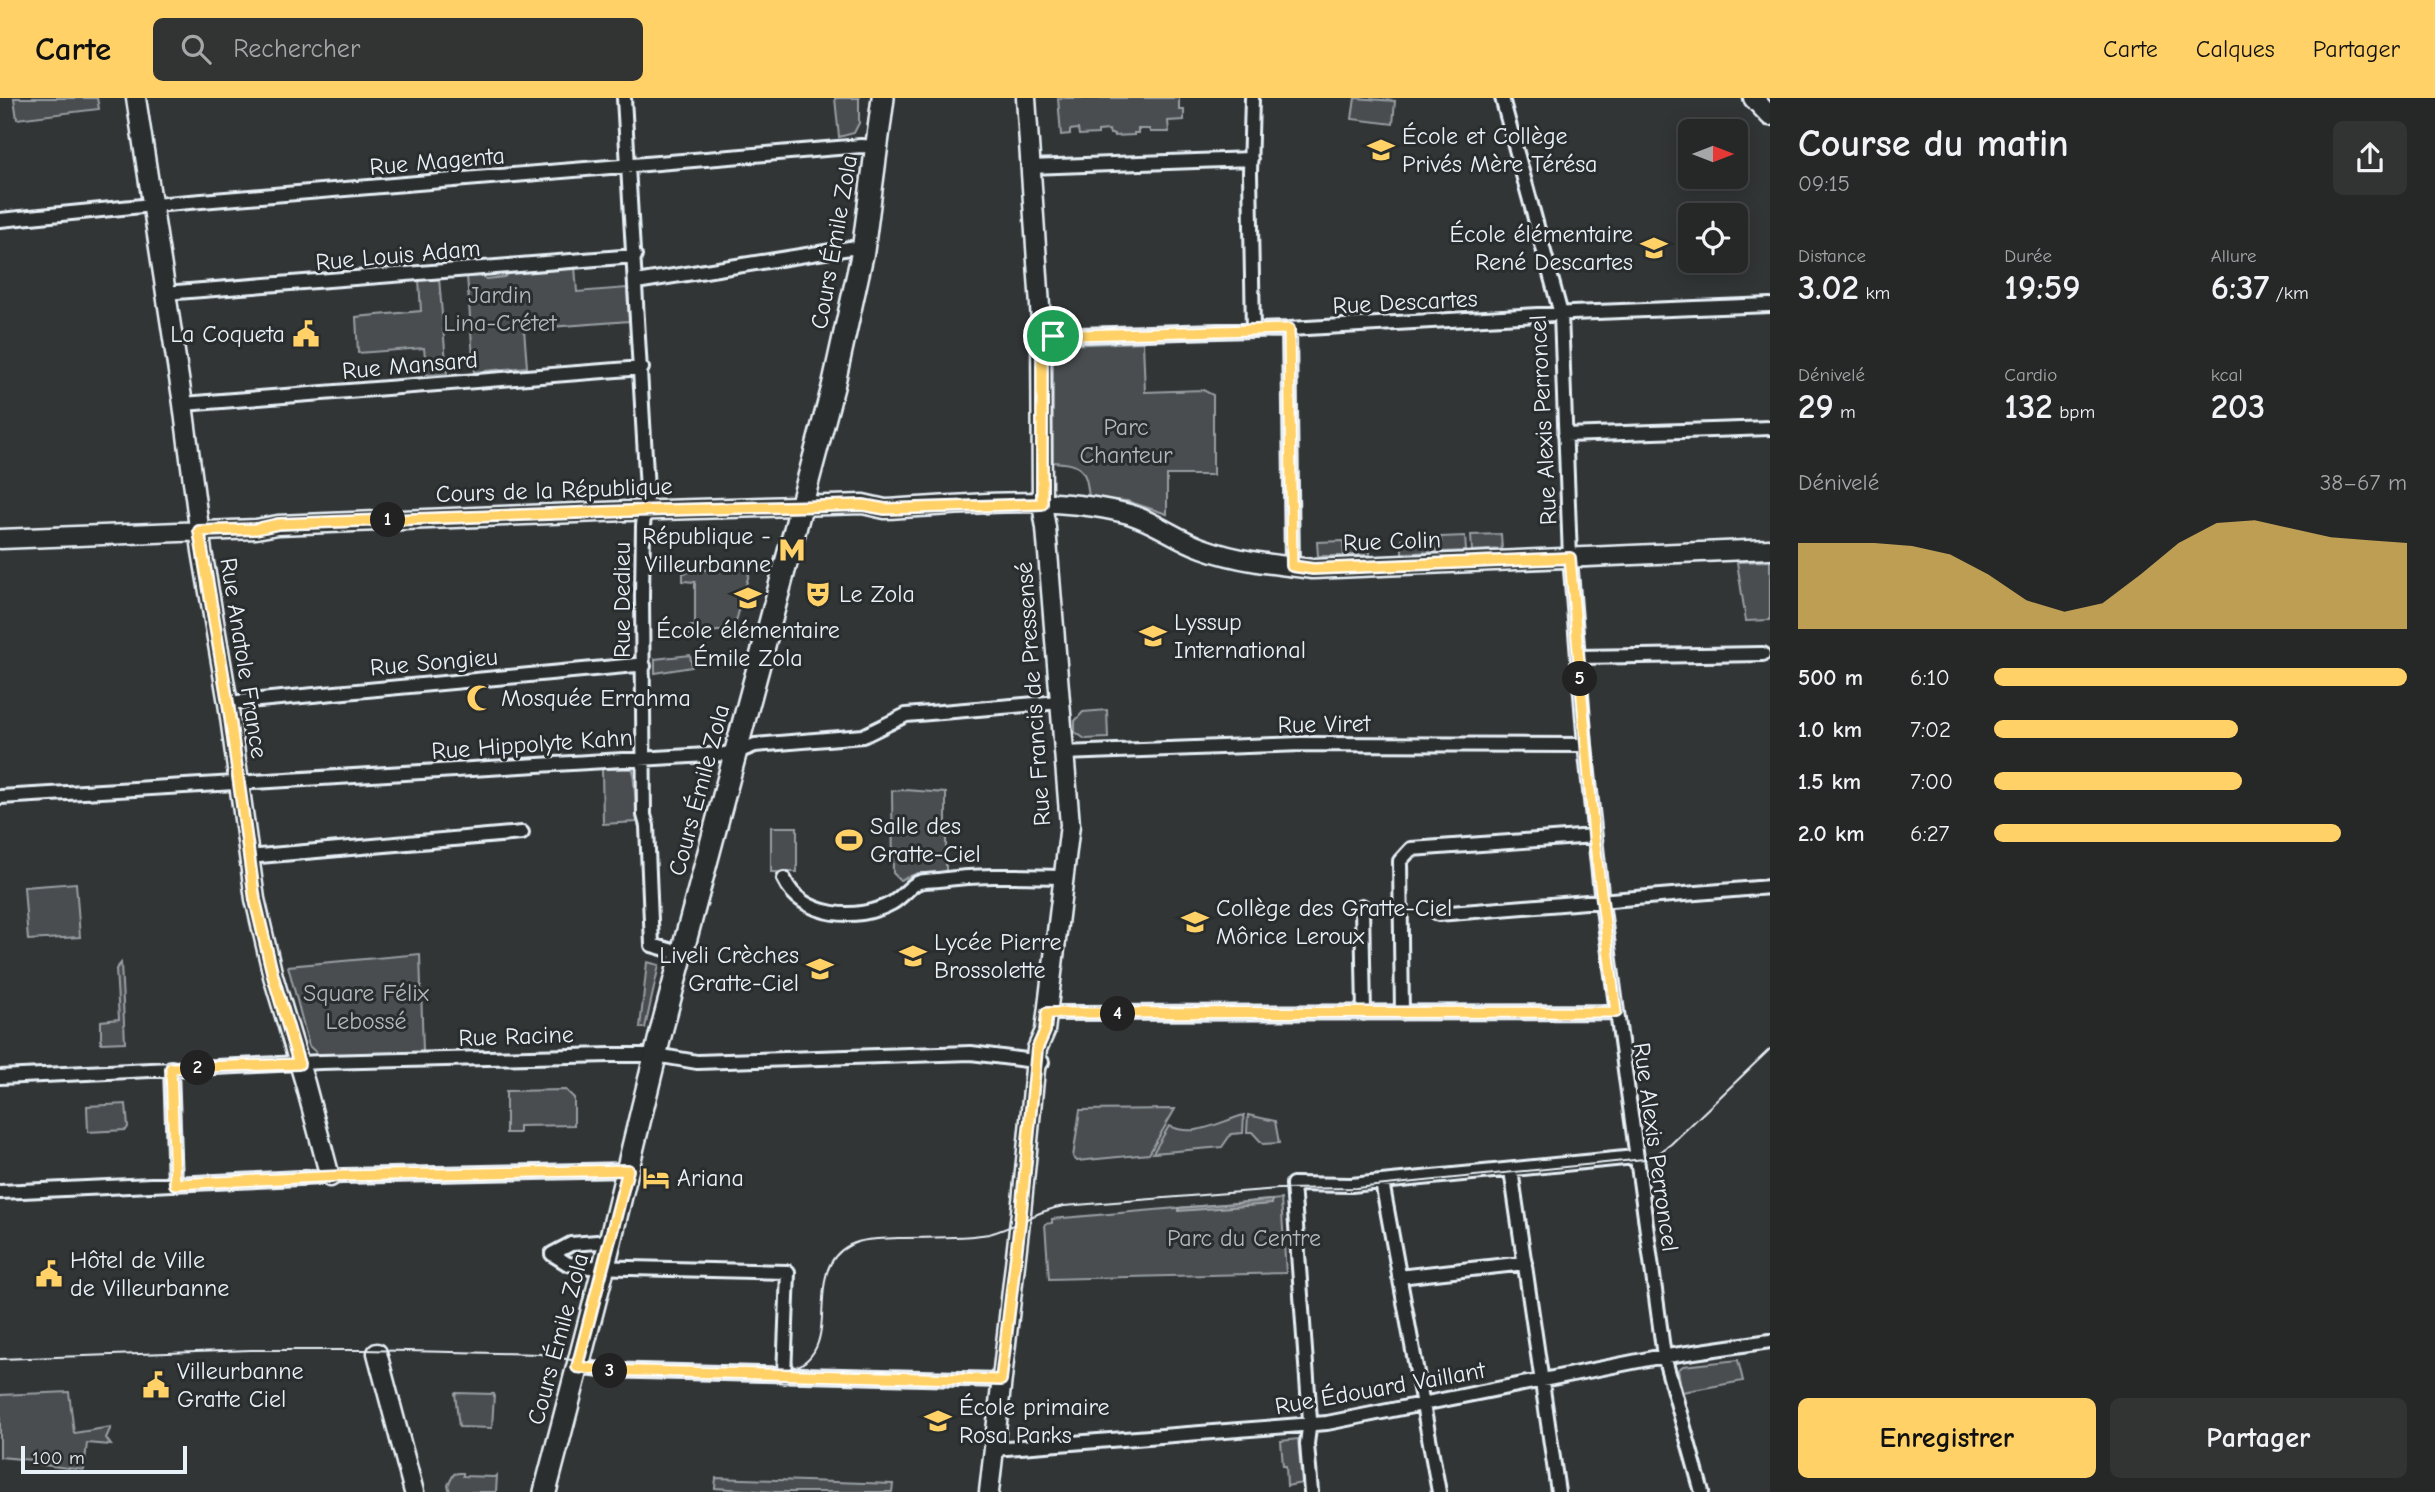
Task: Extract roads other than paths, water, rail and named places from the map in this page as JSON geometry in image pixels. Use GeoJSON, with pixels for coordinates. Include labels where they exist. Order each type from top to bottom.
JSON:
{"type":"FeatureCollection","features":[{"type":"Feature","properties":{"kind":"main road","name":"Cours Émile Zola"},"geometry":{"type":"LineString","coordinates":[[545,1492],[656,1055],[833,387],[863,251],[883,98]]}},
{"type":"Feature","properties":{"kind":"street","name":"Rue Anatole France"},"geometry":{"type":"LineString","coordinates":[[136,98],[259,920],[330,1177]]}},
{"type":"Feature","properties":{"kind":"street","name":"Rue Dedieu"},"geometry":{"type":"LineString","coordinates":[[624,98],[642,368],[647,490],[642,597],[644,758],[652,945],[683,954]]}},
{"type":"Feature","properties":{"kind":"street","name":"Rue Francis de Pressensé"},"geometry":{"type":"LineString","coordinates":[[989,1492],[1039,1061],[1037,1049],[1045,1031],[1069,825],[1046,528],[1034,503],[1042,336],[1026,98]]}},
{"type":"Feature","properties":{"kind":"street"},"geometry":{"type":"LineString","coordinates":[[1252,98],[1253,330]]}},
{"type":"Feature","properties":{"kind":"street","name":"Rue Alexis Perroncel"},"geometry":{"type":"LineString","coordinates":[[1502,98],[1561,314],[1570,558],[1594,836],[1635,1157],[1664,1356],[1702,1492]]}},
{"type":"Feature","properties":{"kind":"street"},"geometry":{"type":"LineString","coordinates":[[1753,98],[1770,116]]}},
{"type":"Feature","properties":{"kind":"street","name":"Rue Magenta"},"geometry":{"type":"LineString","coordinates":[[0,220],[861,146],[878,147]]}},
{"type":"Feature","properties":{"kind":"street"},"geometry":{"type":"LineString","coordinates":[[1030,167],[1251,159]]}},
{"type":"Feature","properties":{"kind":"street"},"geometry":{"type":"LineString","coordinates":[[636,282],[850,248],[863,251]]}},
{"type":"Feature","properties":{"kind":"street","name":"Rue Louis Adam"},"geometry":{"type":"LineString","coordinates":[[164,293],[635,256]]}},
{"type":"Feature","properties":{"kind":"street","name":"Rue Descartes"},"geometry":{"type":"LineString","coordinates":[[1042,336],[1289,329],[1770,305]]}},
{"type":"Feature","properties":{"kind":"street"},"geometry":{"type":"LineString","coordinates":[[1289,329],[1292,566]]}},
{"type":"Feature","properties":{"kind":"street","name":"Rue Mansard"},"geometry":{"type":"LineString","coordinates":[[183,404],[642,368]]}},
{"type":"Feature","properties":{"kind":"street"},"geometry":{"type":"LineString","coordinates":[[1565,435],[1770,428]]}},
{"type":"Feature","properties":{"kind":"street","name":"Cours de la République"},"geometry":{"type":"LineString","coordinates":[[0,539],[256,529],[278,524],[776,506],[801,508],[863,505],[885,509],[1034,503]]}},
{"type":"Feature","properties":{"kind":"street","name":"Rue Colin"},"geometry":{"type":"LineString","coordinates":[[1034,503],[1083,505],[1127,513],[1202,548],[1273,565],[1313,569],[1770,549]]}},
{"type":"Feature","properties":{"kind":"street"},"geometry":{"type":"LineString","coordinates":[[1578,657],[1763,654]]}},
{"type":"Feature","properties":{"kind":"street","name":"Rue Songieu"},"geometry":{"type":"LineString","coordinates":[[228,703],[643,666]]}},
{"type":"Feature","properties":{"kind":"street","name":"Rue Hippolyte Kahn"},"geometry":{"type":"LineString","coordinates":[[0,797],[737,752],[755,745],[863,736],[906,715],[1060,702]]}},
{"type":"Feature","properties":{"kind":"street","name":"Rue Viret"},"geometry":{"type":"LineString","coordinates":[[1064,753],[1301,744],[1585,745]]}},
{"type":"Feature","properties":{"kind":"street"},"geometry":{"type":"LineString","coordinates":[[248,856],[522,832]]}},
{"type":"Feature","properties":{"kind":"street"},"geometry":{"type":"LineString","coordinates":[[1402,1013],[1400,861],[1411,849],[1594,836]]}},
{"type":"Feature","properties":{"kind":"street"},"geometry":{"type":"LineString","coordinates":[[784,879],[794,896],[830,913],[873,912],[900,898],[916,883],[950,878],[1063,877]]}},
{"type":"Feature","properties":{"kind":"street"},"geometry":{"type":"LineString","coordinates":[[1438,914],[1770,887]]}},
{"type":"Feature","properties":{"kind":"street"},"geometry":{"type":"LineString","coordinates":[[1362,906],[1364,1013]]}},
{"type":"Feature","properties":{"kind":"street"},"geometry":{"type":"LineString","coordinates":[[1047,1013],[1616,1012]]}},
{"type":"Feature","properties":{"kind":"street","name":"Rue Racine"},"geometry":{"type":"LineString","coordinates":[[0,1077],[171,1068],[656,1055],[697,1062],[971,1053],[1039,1061]]}},
{"type":"Feature","properties":{"kind":"street"},"geometry":{"type":"LineString","coordinates":[[171,1068],[175,1184]]}},
{"type":"Feature","properties":{"kind":"street"},"geometry":{"type":"LineString","coordinates":[[1311,1492],[1293,1184],[1351,1185],[1635,1157]]}},
{"type":"Feature","properties":{"kind":"street"},"geometry":{"type":"LineString","coordinates":[[0,1192],[330,1177],[628,1170]]}},
{"type":"Feature","properties":{"kind":"street"},"geometry":{"type":"LineString","coordinates":[[1511,1170],[1558,1492]]}},
{"type":"Feature","properties":{"kind":"street"},"geometry":{"type":"LineString","coordinates":[[1382,1182],[1439,1492]]}},
{"type":"Feature","properties":{"kind":"street"},"geometry":{"type":"LineString","coordinates":[[610,1241],[571,1244],[552,1254],[568,1264],[788,1272],[784,1377]]}},
{"type":"Feature","properties":{"kind":"street"},"geometry":{"type":"LineString","coordinates":[[1399,1277],[1525,1263]]}},
{"type":"Feature","properties":{"kind":"street","name":"Rue Édouard Vaillant"},"geometry":{"type":"LineString","coordinates":[[993,1449],[1309,1424],[1664,1356],[1770,1341]]}},
{"type":"Feature","properties":{"kind":"street"},"geometry":{"type":"LineString","coordinates":[[377,1353],[414,1492]]}},
{"type":"Feature","properties":{"kind":"street"},"geometry":{"type":"LineString","coordinates":[[577,1367],[784,1377],[835,1375],[1001,1380]]}},
{"type":"Feature","properties":{"kind":"tram line"},"geometry":{"type":"LineString","coordinates":[[0,1359],[251,1350],[363,1350],[540,1354],[603,1366],[784,1371],[804,1362],[815,1349],[821,1332],[826,1274],[834,1258],[856,1243],[880,1239],[989,1234],[1064,1206],[1278,1189],[1356,1188],[1644,1159],[1671,1144],[1770,1049]]}},
{"type":"Feature","properties":{"kind":"place","name":"École et Collège Privés Mère Térésa"},"geometry":{"type":"Point","coordinates":[1381,150]}},
{"type":"Feature","properties":{"kind":"place","name":"École élémentaire René Descartes"},"geometry":{"type":"Point","coordinates":[1654,248]}},
{"type":"Feature","properties":{"kind":"place","name":"La Coqueta"},"geometry":{"type":"Point","coordinates":[306,334]}},
{"type":"Feature","properties":{"kind":"place","name":"République - Villeurbanne"},"geometry":{"type":"Point","coordinates":[792,550]}},
{"type":"Feature","properties":{"kind":"place","name":"Le Zola"},"geometry":{"type":"Point","coordinates":[818,594]}},
{"type":"Feature","properties":{"kind":"place","name":"École élémentaire Émile Zola"},"geometry":{"type":"Point","coordinates":[748,598]}},
{"type":"Feature","properties":{"kind":"place","name":"Lyssup International"},"geometry":{"type":"Point","coordinates":[1153,636]}},
{"type":"Feature","properties":{"kind":"place","name":"Mosquée Errahma"},"geometry":{"type":"Point","coordinates":[480,698]}},
{"type":"Feature","properties":{"kind":"place","name":"Salle des Gratte-Ciel"},"geometry":{"type":"Point","coordinates":[849,840]}},
{"type":"Feature","properties":{"kind":"place","name":"Collège des Gratte-Ciel Môrice Leroux"},"geometry":{"type":"Point","coordinates":[1195,922]}},
{"type":"Feature","properties":{"kind":"place","name":"Lycée Pierre Brossolette"},"geometry":{"type":"Point","coordinates":[913,956]}},
{"type":"Feature","properties":{"kind":"place","name":"Liveli Crèches Gratte-Ciel"},"geometry":{"type":"Point","coordinates":[820,969]}},
{"type":"Feature","properties":{"kind":"place","name":"Ariana"},"geometry":{"type":"Point","coordinates":[656,1178]}},
{"type":"Feature","properties":{"kind":"place","name":"Hôtel de Ville de Villeurbanne"},"geometry":{"type":"Point","coordinates":[49,1274]}},
{"type":"Feature","properties":{"kind":"place","name":"Villeurbanne Gratte Ciel"},"geometry":{"type":"Point","coordinates":[156,1385]}},
{"type":"Feature","properties":{"kind":"place","name":"École primaire Rosa Parks"},"geometry":{"type":"Point","coordinates":[938,1421]}},
{"type":"Feature","properties":{"kind":"park label","name":"Jardin Lina-Crétet"},"geometry":{"type":"Point","coordinates":[500,309]}},
{"type":"Feature","properties":{"kind":"park label","name":"Parc Chanteur"},"geometry":{"type":"Point","coordinates":[1126,441]}},
{"type":"Feature","properties":{"kind":"park label","name":"Square Félix Lebossé"},"geometry":{"type":"Point","coordinates":[366,1007]}},
{"type":"Feature","properties":{"kind":"park label","name":"Parc du Centre"},"geometry":{"type":"Point","coordinates":[1244,1238]}}]}
